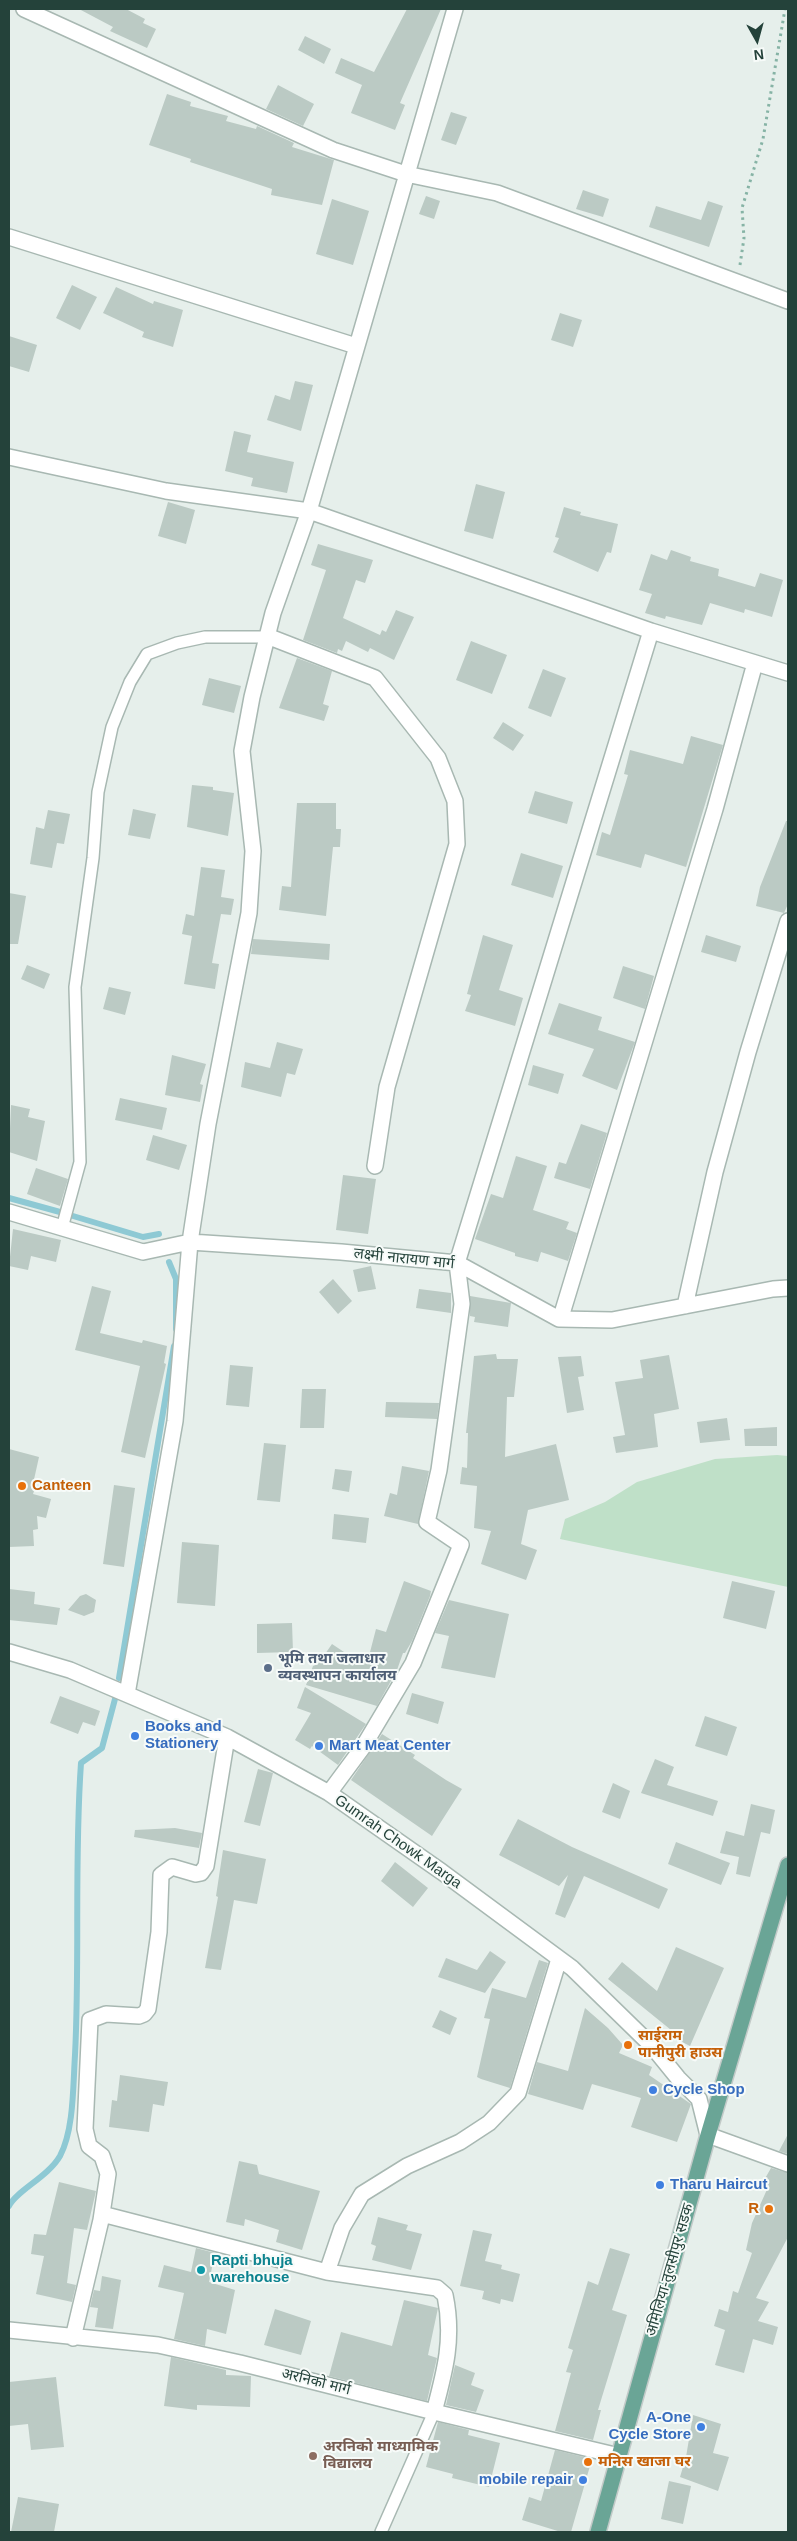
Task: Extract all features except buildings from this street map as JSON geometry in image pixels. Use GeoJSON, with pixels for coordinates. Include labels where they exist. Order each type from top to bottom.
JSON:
{"type":"FeatureCollection","features":[{"type":"Feature","properties":{"kind":"main road","name":"अमिलिया-तुलसीपुर सडक"},"geometry":{"type":"LineString","coordinates":[[598,2532],[708,2135],[788,1865]]}},
{"type":"Feature","properties":{"kind":"street"},"geometry":{"type":"LineString","coordinates":[[24,9],[333,150],[406,174],[497,193],[788,301]]}},
{"type":"Feature","properties":{"kind":"street"},"geometry":{"type":"LineString","coordinates":[[128,1694],[175,1421],[190,1242],[208,1124],[249,913],[253,852],[242,751],[272,613],[309,511],[455,9]]}},
{"type":"Feature","properties":{"kind":"street"},"geometry":{"type":"LineString","coordinates":[[9,237],[356,346]]}},
{"type":"Feature","properties":{"kind":"street"},"geometry":{"type":"LineString","coordinates":[[9,457],[166,491],[309,511],[651,630],[788,673]]}},
{"type":"Feature","properties":{"kind":"street"},"geometry":{"type":"LineString","coordinates":[[329,1794],[363,1747],[413,1663],[461,1544],[426,1522],[439,1470],[462,1304],[457,1263],[651,630]]}},
{"type":"Feature","properties":{"kind":"street"},"geometry":{"type":"LineString","coordinates":[[267,637],[375,678],[438,758],[455,801],[457,844],[387,1087],[374,1166]]}},
{"type":"Feature","properties":{"kind":"street"},"geometry":{"type":"LineString","coordinates":[[561,1317],[715,810],[755,663]]}},
{"type":"Feature","properties":{"kind":"street"},"geometry":{"type":"LineString","coordinates":[[685,1306],[715,1172],[748,1052],[788,921]]}},
{"type":"Feature","properties":{"kind":"street","name":"लक्ष्मी नारायण मार्ग"},"geometry":{"type":"LineString","coordinates":[[9,1212],[142,1252],[190,1242],[340,1252],[457,1263],[559,1319],[561,1317],[612,1320],[773,1289],[788,1288]]}},
{"type":"Feature","properties":{"kind":"street","name":"Gumrah Chowk Marga"},"geometry":{"type":"LineString","coordinates":[[9,1652],[70,1670],[227,1737],[329,1794],[442,1872],[572,1968],[652,2046],[678,2078],[699,2099],[708,2135]]}},
{"type":"Feature","properties":{"kind":"street"},"geometry":{"type":"LineString","coordinates":[[73,2338],[102,2214],[108,2174],[102,2156],[89,2146],[85,2129],[90,2020],[97,2015],[106,2014],[139,2016],[148,2009],[159,1932],[161,1875],[172,1867],[196,1874],[201,1873],[206,1866],[227,1737]]}},
{"type":"Feature","properties":{"kind":"street"},"geometry":{"type":"LineString","coordinates":[[327,2272],[342,2228],[362,2194],[407,2166],[460,2142],[489,2123],[518,2093],[560,1959]]}},
{"type":"Feature","properties":{"kind":"street"},"geometry":{"type":"LineString","coordinates":[[708,2135],[788,2164]]}},
{"type":"Feature","properties":{"kind":"street"},"geometry":{"type":"LineString","coordinates":[[102,2214],[327,2272],[437,2288],[445,2295],[449,2312],[449,2356],[434,2412]]}},
{"type":"Feature","properties":{"kind":"street","name":"अरनिको मार्ग"},"geometry":{"type":"LineString","coordinates":[[9,2330],[73,2338],[158,2345],[240,2363],[619,2456]]}},
{"type":"Feature","properties":{"kind":"lane"},"geometry":{"type":"LineString","coordinates":[[62,1228],[80,1162],[75,986],[93,858],[98,792],[112,727],[130,682],[147,654],[177,643],[205,637],[267,637]]}},
{"type":"Feature","properties":{"kind":"lane"},"geometry":{"type":"LineString","coordinates":[[381,2532],[384,2529],[434,2412]]}},
{"type":"Feature","properties":{"kind":"path"},"geometry":{"type":"LineString","coordinates":[[740,284],[739,260],[744,238],[742,208],[763,139],[785,9]]}},
{"type":"Feature","properties":{"kind":"green space"},"geometry":{"type":"Polygon","coordinates":[[[788,1456],[788,1587],[560,1539],[565,1519],[605,1502],[637,1482],[715,1459],[788,1456]]]}},
{"type":"Feature","properties":{"kind":"waterway"},"geometry":{"type":"LineString","coordinates":[[9,1198],[60,1212]]}},
{"type":"Feature","properties":{"kind":"waterway"},"geometry":{"type":"LineString","coordinates":[[73,1216],[143,1237],[159,1234]]}},
{"type":"Feature","properties":{"kind":"waterway"},"geometry":{"type":"LineString","coordinates":[[169,1262],[176,1279],[176,1329]]}},
{"type":"Feature","properties":{"kind":"waterway"},"geometry":{"type":"LineString","coordinates":[[119,1678],[174,1346]]}},
{"type":"Feature","properties":{"kind":"waterway"},"geometry":{"type":"LineString","coordinates":[[9,2206],[18,2195],[55,2164],[65,2145],[68,2133],[73,2093],[76,2019],[78,1836],[81,1763],[102,1748],[115,1699]]}},
{"type":"Feature","properties":{"kind":"place","name":"Canteen"},"geometry":{"type":"Point","coordinates":[22,1486]}},
{"type":"Feature","properties":{"kind":"place","name":"भूमि तथा जलाधार व्यवस्थापन कार्यालय"},"geometry":{"type":"Point","coordinates":[268,1668]}},
{"type":"Feature","properties":{"kind":"place","name":"Books and Stationery"},"geometry":{"type":"Point","coordinates":[135,1736]}},
{"type":"Feature","properties":{"kind":"place","name":"Mart Meat Center"},"geometry":{"type":"Point","coordinates":[319,1746]}},
{"type":"Feature","properties":{"kind":"place","name":"साईराम पानीपुरी हाउस"},"geometry":{"type":"Point","coordinates":[628,2045]}},
{"type":"Feature","properties":{"kind":"place","name":"Cycle Shop"},"geometry":{"type":"Point","coordinates":[653,2090]}},
{"type":"Feature","properties":{"kind":"place","name":"Tharu Haircut"},"geometry":{"type":"Point","coordinates":[660,2185]}},
{"type":"Feature","properties":{"kind":"place","name":"R"},"geometry":{"type":"Point","coordinates":[769,2209]}},
{"type":"Feature","properties":{"kind":"place","name":"Rapti bhuja warehouse"},"geometry":{"type":"Point","coordinates":[201,2270]}},
{"type":"Feature","properties":{"kind":"place","name":"A-One Cycle Store"},"geometry":{"type":"Point","coordinates":[701,2427]}},
{"type":"Feature","properties":{"kind":"place","name":"अरनिको माध्यामिक विद्यालय"},"geometry":{"type":"Point","coordinates":[313,2456]}},
{"type":"Feature","properties":{"kind":"place","name":"मनिस खाजा घर"},"geometry":{"type":"Point","coordinates":[588,2462]}},
{"type":"Feature","properties":{"kind":"place","name":"mobile repair"},"geometry":{"type":"Point","coordinates":[583,2480]}}]}
